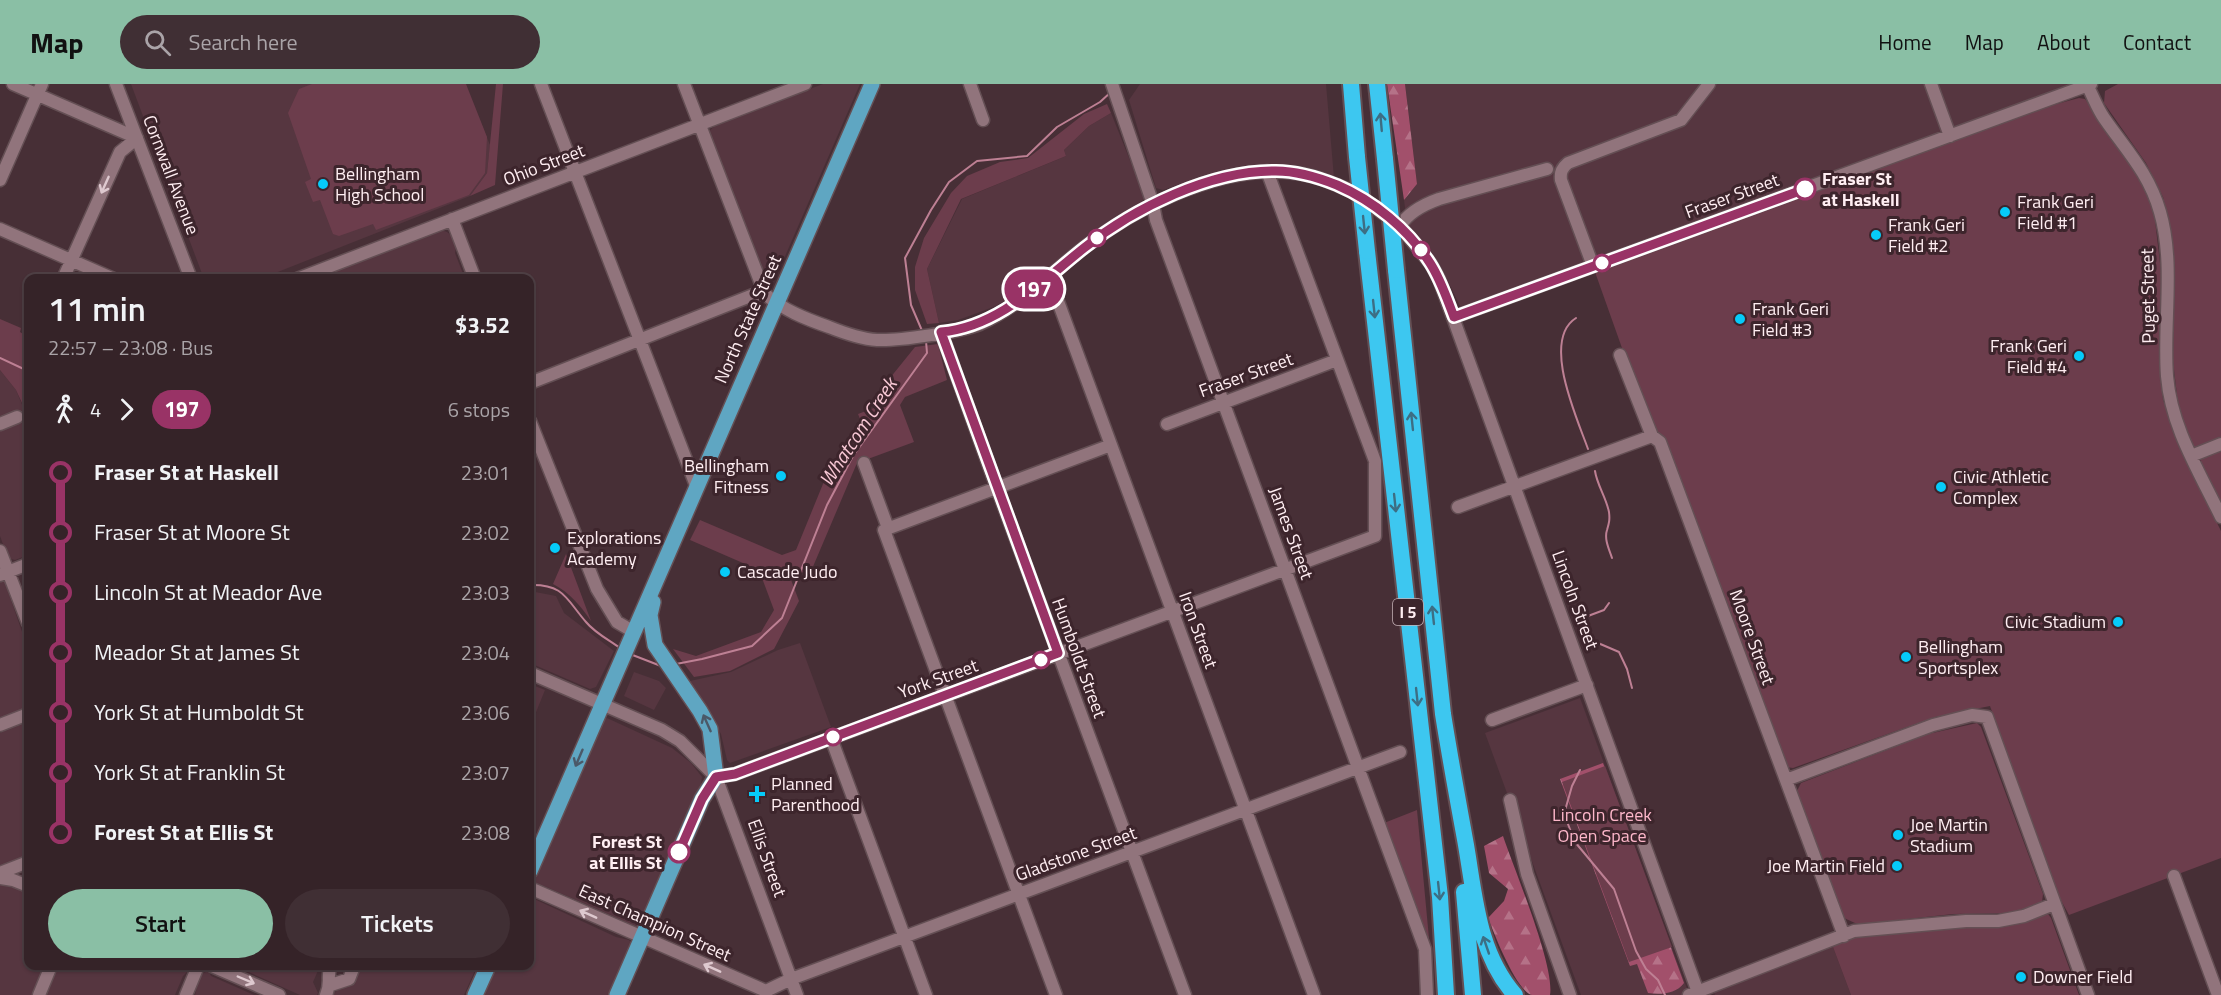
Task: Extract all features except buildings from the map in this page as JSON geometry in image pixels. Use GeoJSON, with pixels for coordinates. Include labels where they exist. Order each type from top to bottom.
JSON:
{"type":"FeatureCollection","features":[{"type":"Feature","properties":{"kind":"highway","name":"I 5"},"geometry":{"type":"LineString","coordinates":[[1351,84],[1367,251],[1440,897],[1445,995]]}},
{"type":"Feature","properties":{"kind":"highway","name":"I 5"},"geometry":{"type":"LineString","coordinates":[[1377,84],[1442,702],[1453,777],[1473,995]]}},
{"type":"Feature","properties":{"kind":"highway"},"geometry":{"type":"LineString","coordinates":[[1453,777],[1480,926],[1492,963],[1515,995]]}},
{"type":"Feature","properties":{"kind":"main road","name":"North State Street"},"geometry":{"type":"LineString","coordinates":[[662,570],[697,488],[771,299],[872,84]]}},
{"type":"Feature","properties":{"kind":"main road"},"geometry":{"type":"LineString","coordinates":[[534,862],[662,570]]}},
{"type":"Feature","properties":{"kind":"main road","name":"Ellis Street"},"geometry":{"type":"LineString","coordinates":[[662,570],[650,615],[651,631],[659,651],[710,729],[716,777]]}},
{"type":"Feature","properties":{"kind":"main road"},"geometry":{"type":"LineString","coordinates":[[616,995],[702,799],[716,777]]}},
{"type":"Feature","properties":{"kind":"main road"},"geometry":{"type":"LineString","coordinates":[[476,995],[486,970]]}},
{"type":"Feature","properties":{"kind":"street"},"geometry":{"type":"LineString","coordinates":[[13,84],[39,89],[137,138],[120,152],[65,274]]}},
{"type":"Feature","properties":{"kind":"street","name":"Cornwall Avenue"},"geometry":{"type":"LineString","coordinates":[[116,84],[189,274]]}},
{"type":"Feature","properties":{"kind":"street"},"geometry":{"type":"LineString","coordinates":[[542,84],[697,488]]}},
{"type":"Feature","properties":{"kind":"street"},"geometry":{"type":"LineString","coordinates":[[684,84],[771,299]]}},
{"type":"Feature","properties":{"kind":"street","name":"Ohio Street"},"geometry":{"type":"LineString","coordinates":[[310,274],[805,84]]}},
{"type":"Feature","properties":{"kind":"street"},"geometry":{"type":"LineString","coordinates":[[969,84],[983,120]]}},
{"type":"Feature","properties":{"kind":"street","name":"James Street"},"geometry":{"type":"LineString","coordinates":[[1112,84],[1123,111],[1156,219],[1425,949],[1427,995]]}},
{"type":"Feature","properties":{"kind":"street"},"geometry":{"type":"LineString","coordinates":[[1593,266],[1561,180],[1560,174],[1563,167],[1568,163],[1682,120],[1710,84]]}},
{"type":"Feature","properties":{"kind":"street"},"geometry":{"type":"LineString","coordinates":[[1931,84],[1950,136]]}},
{"type":"Feature","properties":{"kind":"street","name":"Fraser Street"},"geometry":{"type":"LineString","coordinates":[[1454,317],[2089,85]]}},
{"type":"Feature","properties":{"kind":"street","name":"Puget Street"},"geometry":{"type":"LineString","coordinates":[[2089,85],[2103,116],[2144,172],[2160,211],[2167,270],[2169,389],[2176,422],[2221,517]]}},
{"type":"Feature","properties":{"kind":"street"},"geometry":{"type":"LineString","coordinates":[[0,180],[39,89]]}},
{"type":"Feature","properties":{"kind":"street","name":"Lincoln Street"},"geometry":{"type":"LineString","coordinates":[[1547,169],[1428,203],[1404,219],[1400,226],[1431,264],[1454,317],[1587,685],[1695,994]]}},
{"type":"Feature","properties":{"kind":"street"},"geometry":{"type":"LineString","coordinates":[[1267,171],[1337,360]]}},
{"type":"Feature","properties":{"kind":"street"},"geometry":{"type":"LineString","coordinates":[[534,381],[753,295],[771,299],[849,335],[876,340],[941,332],[979,324],[1013,304],[1086,246],[1153,204],[1209,183],[1242,174],[1267,171],[1305,174],[1351,191]]}},
{"type":"Feature","properties":{"kind":"street"},"geometry":{"type":"LineString","coordinates":[[1372,205],[1384,214]]}},
{"type":"Feature","properties":{"kind":"street"},"geometry":{"type":"LineString","coordinates":[[452,219],[473,274]]}},
{"type":"Feature","properties":{"kind":"street"},"geometry":{"type":"LineString","coordinates":[[0,229],[103,274]]}},
{"type":"Feature","properties":{"kind":"street"},"geometry":{"type":"LineString","coordinates":[[330,266],[332,274]]}},
{"type":"Feature","properties":{"kind":"street","name":"Iron Street"},"geometry":{"type":"LineString","coordinates":[[1049,277],[1314,995]]}},
{"type":"Feature","properties":{"kind":"street","name":"Humboldt Street"},"geometry":{"type":"LineString","coordinates":[[941,332],[1185,995]]}},
{"type":"Feature","properties":{"kind":"street","name":"Moore Street"},"geometry":{"type":"LineString","coordinates":[[1620,355],[1652,436],[1660,442],[1844,936]]}},
{"type":"Feature","properties":{"kind":"street","name":"Fraser Street"},"geometry":{"type":"LineString","coordinates":[[1167,424],[1337,360]]}},
{"type":"Feature","properties":{"kind":"street","name":"York Street"},"geometry":{"type":"LineString","coordinates":[[716,777],[735,774],[1375,536],[1375,461],[1337,360]]}},
{"type":"Feature","properties":{"kind":"street"},"geometry":{"type":"LineString","coordinates":[[0,424],[17,417]]}},
{"type":"Feature","properties":{"kind":"street"},"geometry":{"type":"LineString","coordinates":[[534,431],[597,589],[617,622],[633,632]]}},
{"type":"Feature","properties":{"kind":"street"},"geometry":{"type":"LineString","coordinates":[[1458,507],[1652,436]]}},
{"type":"Feature","properties":{"kind":"street"},"geometry":{"type":"LineString","coordinates":[[2191,456],[2221,444]]}},
{"type":"Feature","properties":{"kind":"street"},"geometry":{"type":"LineString","coordinates":[[886,529],[1111,445]]}},
{"type":"Feature","properties":{"kind":"street"},"geometry":{"type":"LineString","coordinates":[[864,464],[945,696],[1056,995]]}},
{"type":"Feature","properties":{"kind":"street"},"geometry":{"type":"LineString","coordinates":[[0,551],[4,574],[24,615]]}},
{"type":"Feature","properties":{"kind":"street"},"geometry":{"type":"LineString","coordinates":[[4,574],[24,566]]}},
{"type":"Feature","properties":{"kind":"street"},"geometry":{"type":"LineString","coordinates":[[534,675],[650,724],[680,741],[716,777]]}},
{"type":"Feature","properties":{"kind":"street"},"geometry":{"type":"LineString","coordinates":[[1492,720],[1587,685]]}},
{"type":"Feature","properties":{"kind":"street"},"geometry":{"type":"LineString","coordinates":[[1786,780],[1933,725],[1972,715],[1987,717],[2088,995]]}},
{"type":"Feature","properties":{"kind":"street"},"geometry":{"type":"LineString","coordinates":[[0,725],[24,716]]}},
{"type":"Feature","properties":{"kind":"street"},"geometry":{"type":"LineString","coordinates":[[831,738],[926,995]]}},
{"type":"Feature","properties":{"kind":"street","name":"Gladstone Street"},"geometry":{"type":"LineString","coordinates":[[765,993],[791,979],[1400,753]]}},
{"type":"Feature","properties":{"kind":"street","name":"Ellis Street"},"geometry":{"type":"LineString","coordinates":[[716,777],[797,995]]}},
{"type":"Feature","properties":{"kind":"street"},"geometry":{"type":"LineString","coordinates":[[1510,800],[1527,874],[1570,995]]}},
{"type":"Feature","properties":{"kind":"street"},"geometry":{"type":"LineString","coordinates":[[0,873],[24,864]]}},
{"type":"Feature","properties":{"kind":"street"},"geometry":{"type":"LineString","coordinates":[[2174,876],[2218,995]]}},
{"type":"Feature","properties":{"kind":"street"},"geometry":{"type":"LineString","coordinates":[[0,878],[24,884]]}},
{"type":"Feature","properties":{"kind":"street","name":"East Champion Street"},"geometry":{"type":"LineString","coordinates":[[534,890],[765,993]]}},
{"type":"Feature","properties":{"kind":"street"},"geometry":{"type":"LineString","coordinates":[[1695,994],[1854,932],[1966,921],[1998,921],[2024,916],[2054,904]]}},
{"type":"Feature","properties":{"kind":"street"},"geometry":{"type":"LineString","coordinates":[[39,995],[49,970]]}},
{"type":"Feature","properties":{"kind":"street"},"geometry":{"type":"LineString","coordinates":[[186,995],[196,970]]}},
{"type":"Feature","properties":{"kind":"street"},"geometry":{"type":"LineString","coordinates":[[221,970],[279,995]]}},
{"type":"Feature","properties":{"kind":"street"},"geometry":{"type":"LineString","coordinates":[[329,970],[328,990],[349,979],[352,970]]}},
{"type":"Feature","properties":{"kind":"shaded area","name":"Bellingham High School"},"geometry":{"type":"Polygon","coordinates":[[[131,84],[465,84],[490,145],[487,173],[470,196],[273,274],[202,274],[131,84]]]}},
{"type":"Feature","properties":{"kind":"shaded area"},"geometry":{"type":"Polygon","coordinates":[[[823,84],[860,84],[776,277],[768,279],[765,277],[710,139],[709,131],[717,124],[823,84]]]}},
{"type":"Feature","properties":{"kind":"shaded area"},"geometry":{"type":"Polygon","coordinates":[[[1140,84],[1326,84],[1334,178],[1248,168],[1163,190],[1156,188],[1129,100],[1140,84]]]}},
{"type":"Feature","properties":{"kind":"shaded area"},"geometry":{"type":"Polygon","coordinates":[[[1405,84],[2074,84],[1461,308],[1438,261],[1408,230],[1404,200],[1417,184],[1405,84]]]}},
{"type":"Feature","properties":{"kind":"shaded area"},"geometry":{"type":"Polygon","coordinates":[[[1111,113],[1144,195],[1142,203],[1091,235],[1019,292],[996,306],[958,320],[939,323],[927,269],[962,199],[1066,156],[1064,150],[1089,126],[1111,113]]]}},
{"type":"Feature","properties":{"kind":"shaded area"},"geometry":{"type":"Polygon","coordinates":[[[441,230],[452,236],[456,248],[455,253],[463,274],[327,274],[441,230]]]}},
{"type":"Feature","properties":{"kind":"shaded area"},"geometry":{"type":"Polygon","coordinates":[[[0,370],[16,390],[24,409],[24,557],[15,560],[8,558],[0,536],[0,370]]]}},
{"type":"Feature","properties":{"kind":"shaded area"},"geometry":{"type":"Polygon","coordinates":[[[4,580],[24,638],[24,709],[0,718],[0,581],[4,580]]]}},
{"type":"Feature","properties":{"kind":"shaded area"},"geometry":{"type":"Polygon","coordinates":[[[534,592],[556,596],[564,613],[614,651],[596,687],[590,689],[534,665],[534,592]]]}},
{"type":"Feature","properties":{"kind":"shaded area"},"geometry":{"type":"Polygon","coordinates":[[[800,643],[831,727],[730,763],[727,760],[721,734],[690,681],[731,672],[778,650],[800,643]]]}},
{"type":"Feature","properties":{"kind":"shaded area"},"geometry":{"type":"Polygon","coordinates":[[[634,672],[659,681],[666,688],[654,710],[624,696],[634,672]]]}},
{"type":"Feature","properties":{"kind":"shaded area"},"geometry":{"type":"Polygon","coordinates":[[[534,686],[545,690],[534,717],[534,686]]]}},
{"type":"Feature","properties":{"kind":"shaded area"},"geometry":{"type":"Polygon","coordinates":[[[1580,698],[1690,995],[1581,995],[1485,733],[1580,698]]]}},
{"type":"Feature","properties":{"kind":"shaded area"},"geometry":{"type":"Polygon","coordinates":[[[607,718],[672,748],[691,763],[702,777],[700,791],[645,910],[645,917],[636,928],[534,883],[534,873],[539,871],[600,729],[602,719],[607,718]]]}},
{"type":"Feature","properties":{"kind":"shaded area"},"geometry":{"type":"Polygon","coordinates":[[[24,724],[24,856],[0,868],[0,733],[24,724]]]}},
{"type":"Feature","properties":{"kind":"shaded area"},"geometry":{"type":"Polygon","coordinates":[[[0,884],[24,893],[24,970],[42,970],[40,974],[42,979],[36,993],[31,995],[0,995],[0,884]]]}},
{"type":"Feature","properties":{"kind":"shaded area"},"geometry":{"type":"Polygon","coordinates":[[[534,899],[616,937],[629,940],[631,943],[627,960],[623,962],[609,995],[484,995],[495,970],[534,970],[534,899]]]}},
{"type":"Feature","properties":{"kind":"shaded area"},"geometry":{"type":"Polygon","coordinates":[[[1833,947],[1851,995],[1715,995],[1713,991],[1833,947]]]}},
{"type":"Feature","properties":{"kind":"shaded area"},"geometry":{"type":"Polygon","coordinates":[[[57,970],[188,971],[183,976],[175,995],[46,995],[57,970]]]}},
{"type":"Feature","properties":{"kind":"shaded area"},"geometry":{"type":"Polygon","coordinates":[[[244,970],[318,970],[313,982],[317,995],[300,995],[244,970]]]}},
{"type":"Feature","properties":{"kind":"shaded area"},"geometry":{"type":"Polygon","coordinates":[[[359,970],[475,970],[464,995],[333,995],[339,988],[351,981],[359,970]]]}},
{"type":"Feature","properties":{"kind":"shaded area"},"geometry":{"type":"Polygon","coordinates":[[[206,972],[254,995],[195,995],[200,974],[206,972]]]}},
{"type":"Feature","properties":{"kind":"green space"},"geometry":{"type":"Polygon","coordinates":[[[312,84],[466,84],[487,137],[485,173],[469,195],[376,230],[373,224],[339,236],[333,234],[320,200],[313,202],[305,182],[311,179],[288,113],[299,89],[312,84]]]}},
{"type":"Feature","properties":{"kind":"green space"},"geometry":{"type":"Polygon","coordinates":[[[496,84],[503,84],[495,185],[470,196],[487,173],[496,84]]]}},
{"type":"Feature","properties":{"kind":"green space"},"geometry":{"type":"Polygon","coordinates":[[[1387,84],[1405,84],[1417,184],[1404,200],[1387,84]]]}},
{"type":"Feature","properties":{"kind":"green space"},"geometry":{"type":"Polygon","coordinates":[[[2118,84],[2221,84],[2221,502],[2186,431],[2178,404],[2173,361],[2175,270],[2170,225],[2163,197],[2146,163],[2104,103],[2105,91],[2118,84]]]}},
{"type":"Feature","properties":{"kind":"green space","name":"Civic Athletic Complex"},"geometry":{"type":"Polygon","coordinates":[[[2079,98],[2085,99],[2134,167],[2154,212],[2162,280],[2160,364],[2163,400],[2180,448],[2221,531],[2221,858],[2069,915],[2057,893],[1990,706],[1935,717],[1793,768],[1786,767],[1661,435],[1649,424],[1595,272],[2049,106],[2079,98]]]}},
{"type":"Feature","properties":{"kind":"green space"},"geometry":{"type":"Polygon","coordinates":[[[1107,104],[1111,113],[1089,126],[1064,150],[1066,156],[961,199],[927,269],[939,323],[927,324],[915,290],[915,267],[924,238],[951,193],[967,176],[1000,162],[1028,158],[1084,114],[1107,104]]]}},
{"type":"Feature","properties":{"kind":"green space"},"geometry":{"type":"Polygon","coordinates":[[[0,319],[21,328],[20,332],[24,334],[24,407],[16,390],[0,370],[0,319]]]}},
{"type":"Feature","properties":{"kind":"green space"},"geometry":{"type":"Polygon","coordinates":[[[938,344],[947,380],[905,397],[900,405],[914,442],[857,463],[812,569],[790,577],[799,601],[774,649],[730,671],[694,677],[673,649],[696,656],[761,632],[774,610],[759,570],[690,540],[700,520],[782,555],[796,550],[825,479],[860,419],[858,414],[882,405],[894,387],[890,378],[915,347],[938,344]]]}},
{"type":"Feature","properties":{"kind":"green space"},"geometry":{"type":"Polygon","coordinates":[[[566,554],[591,621],[565,591],[553,584],[566,554]]]}},
{"type":"Feature","properties":{"kind":"green space","name":"Joe Martin Stadium"},"geometry":{"type":"Polygon","coordinates":[[[1977,723],[1981,727],[2043,894],[2042,902],[2014,913],[1953,914],[1862,924],[1844,918],[1798,796],[1797,791],[1801,783],[1928,734],[1977,723]]]}},
{"type":"Feature","properties":{"kind":"green space","name":"Lincoln Creek Open Space"},"geometry":{"type":"Polygon","coordinates":[[[1603,763],[1684,983],[1672,992],[1648,993],[1637,964],[1630,966],[1560,779],[1603,763]]]}},
{"type":"Feature","properties":{"kind":"green space","name":"Lincoln Creek Open Space"},"geometry":{"type":"Polygon","coordinates":[[[1605,766],[1672,947],[1629,962],[1562,782],[1605,766]]]}},
{"type":"Feature","properties":{"kind":"green space"},"geometry":{"type":"Polygon","coordinates":[[[1417,810],[1430,949],[1384,823],[1417,810]]]}},
{"type":"Feature","properties":{"kind":"green space"},"geometry":{"type":"Polygon","coordinates":[[[1503,836],[1540,941],[1550,981],[1550,995],[1532,995],[1519,983],[1506,961],[1488,918],[1504,901],[1508,889],[1489,873],[1484,846],[1503,836]]]}},
{"type":"Feature","properties":{"kind":"green space"},"geometry":{"type":"Polygon","coordinates":[[[2041,914],[2048,914],[2051,918],[2079,995],[1851,995],[1833,947],[1853,936],[1960,926],[2011,925],[2041,914]]]}},
{"type":"Feature","properties":{"kind":"waterway","name":"Whatcom Creek"},"geometry":{"type":"LineString","coordinates":[[923,333],[911,305],[905,258],[949,182],[977,161],[1027,156],[1057,127],[1100,102],[1111,92]]}},
{"type":"Feature","properties":{"kind":"waterway"},"geometry":{"type":"LineString","coordinates":[[1576,318],[1566,329],[1562,343],[1562,361],[1570,400],[1588,449]]}},
{"type":"Feature","properties":{"kind":"waterway","name":"Whatcom Creek"},"geometry":{"type":"LineString","coordinates":[[676,664],[752,646],[782,618],[827,505],[853,456],[927,353],[926,341]]}},
{"type":"Feature","properties":{"kind":"waterway","name":"Whatcom Creek"},"geometry":{"type":"LineString","coordinates":[[0,358],[24,369]]}},
{"type":"Feature","properties":{"kind":"waterway"},"geometry":{"type":"LineString","coordinates":[[1595,471],[1609,512],[1606,537],[1612,558]]}},
{"type":"Feature","properties":{"kind":"waterway","name":"Whatcom Creek"},"geometry":{"type":"LineString","coordinates":[[534,585],[550,587],[563,594],[590,626],[620,648]]}},
{"type":"Feature","properties":{"kind":"waterway"},"geometry":{"type":"LineString","coordinates":[[1580,619],[1604,610],[1609,603]]}},
{"type":"Feature","properties":{"kind":"waterway"},"geometry":{"type":"LineString","coordinates":[[1585,636],[1619,652],[1632,688]]}},
{"type":"Feature","properties":{"kind":"waterway","name":"Whatcom Creek"},"geometry":{"type":"LineString","coordinates":[[630,654],[661,666]]}},
{"type":"Feature","properties":{"kind":"waterway"},"geometry":{"type":"LineString","coordinates":[[1580,770],[1572,786],[1564,814],[1575,842],[1614,889],[1636,951],[1646,969],[1658,980],[1665,995]]}},
{"type":"Feature","properties":{"kind":"bus line","name":"197"},"geometry":{"type":"LineString","coordinates":[[679,852],[702,799],[716,777],[735,774],[1058,653],[941,332],[979,324],[1013,304],[1086,246],[1125,220],[1163,199],[1242,174],[1278,171],[1320,178],[1351,191],[1400,226],[1431,264],[1454,317],[1805,189]]}},
{"type":"Feature","properties":{"kind":"place","name":"Bellingham High School"},"geometry":{"type":"Point","coordinates":[323,184]}},
{"type":"Feature","properties":{"kind":"place","name":"Fraser St at Haskell"},"geometry":{"type":"Point","coordinates":[1805,189]}},
{"type":"Feature","properties":{"kind":"place","name":"Frank Geri Field #1"},"geometry":{"type":"Point","coordinates":[2005,212]}},
{"type":"Feature","properties":{"kind":"place","name":"Frank Geri Field #2"},"geometry":{"type":"Point","coordinates":[1876,235]}},
{"type":"Feature","properties":{"kind":"place","name":"Frank Geri Field #3"},"geometry":{"type":"Point","coordinates":[1740,319]}},
{"type":"Feature","properties":{"kind":"place","name":"Frank Geri Field #4"},"geometry":{"type":"Point","coordinates":[2079,356]}},
{"type":"Feature","properties":{"kind":"place","name":"Bellingham Fitness"},"geometry":{"type":"Point","coordinates":[781,476]}},
{"type":"Feature","properties":{"kind":"place","name":"Civic Athletic Complex"},"geometry":{"type":"Point","coordinates":[1941,487]}},
{"type":"Feature","properties":{"kind":"place","name":"Explorations Academy"},"geometry":{"type":"Point","coordinates":[555,548]}},
{"type":"Feature","properties":{"kind":"place","name":"Cascade Judo"},"geometry":{"type":"Point","coordinates":[725,572]}},
{"type":"Feature","properties":{"kind":"place","name":"Civic Stadium"},"geometry":{"type":"Point","coordinates":[2118,622]}},
{"type":"Feature","properties":{"kind":"place","name":"Bellingham Sportsplex"},"geometry":{"type":"Point","coordinates":[1906,657]}},
{"type":"Feature","properties":{"kind":"place","name":"Planned Parenthood"},"geometry":{"type":"Point","coordinates":[757,794]}},
{"type":"Feature","properties":{"kind":"place","name":"Joe Martin Stadium"},"geometry":{"type":"Point","coordinates":[1898,835]}},
{"type":"Feature","properties":{"kind":"place","name":"Forest St at Ellis St"},"geometry":{"type":"Point","coordinates":[679,852]}},
{"type":"Feature","properties":{"kind":"place","name":"Joe Martin Field"},"geometry":{"type":"Point","coordinates":[1897,866]}},
{"type":"Feature","properties":{"kind":"place","name":"Downer Field"},"geometry":{"type":"Point","coordinates":[2021,977]}}]}
